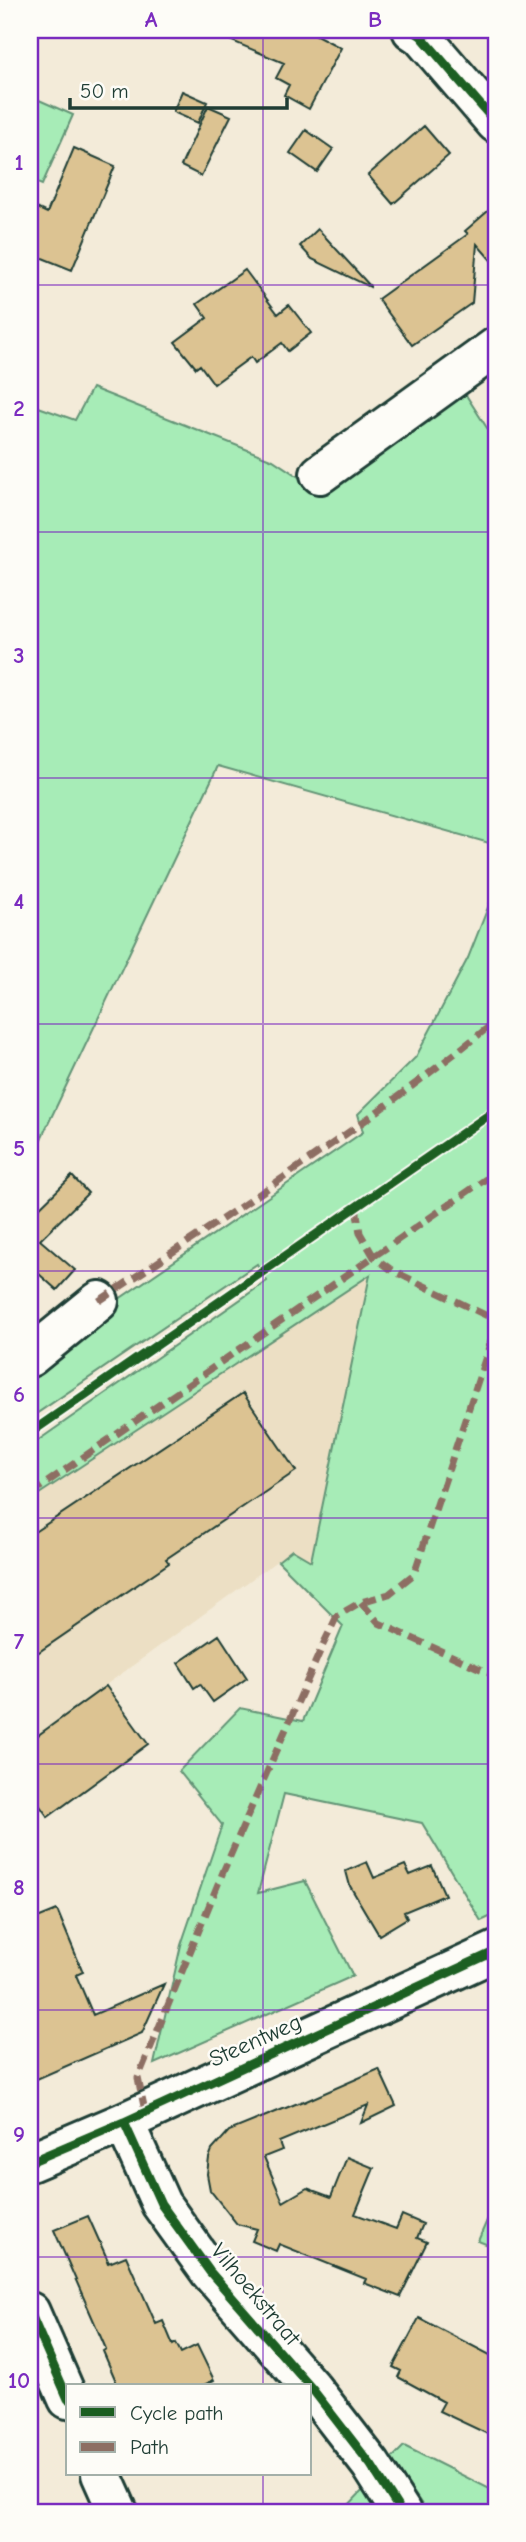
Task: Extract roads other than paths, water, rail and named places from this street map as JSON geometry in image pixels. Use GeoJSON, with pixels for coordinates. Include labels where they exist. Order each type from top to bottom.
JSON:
{"type":"FeatureCollection","features":[{"type":"Feature","properties":{"kind":"street"},"geometry":{"type":"LineString","coordinates":[[412,30],[421,36],[496,123]]}},
{"type":"Feature","properties":{"kind":"street"},"geometry":{"type":"LineString","coordinates":[[320,474],[496,347]]}},
{"type":"Feature","properties":{"kind":"street"},"geometry":{"type":"LineString","coordinates":[[30,1357],[99,1301]]}},
{"type":"Feature","properties":{"kind":"street","name":"Steentweg"},"geometry":{"type":"LineString","coordinates":[[30,2162],[124,2122],[496,1951]]}},
{"type":"Feature","properties":{"kind":"street","name":"Vilhoekstraat"},"geometry":{"type":"LineString","coordinates":[[124,2122],[161,2204],[240,2309],[308,2384]]}},
{"type":"Feature","properties":{"kind":"street"},"geometry":{"type":"LineString","coordinates":[[30,2312],[66,2394]]}},
{"type":"Feature","properties":{"kind":"street","name":"Vilhoekstraat"},"geometry":{"type":"LineString","coordinates":[[312,2389],[371,2465],[401,2512]]}},
{"type":"Feature","properties":{"kind":"street"},"geometry":{"type":"LineString","coordinates":[[102,2476],[118,2512]]}}]}
